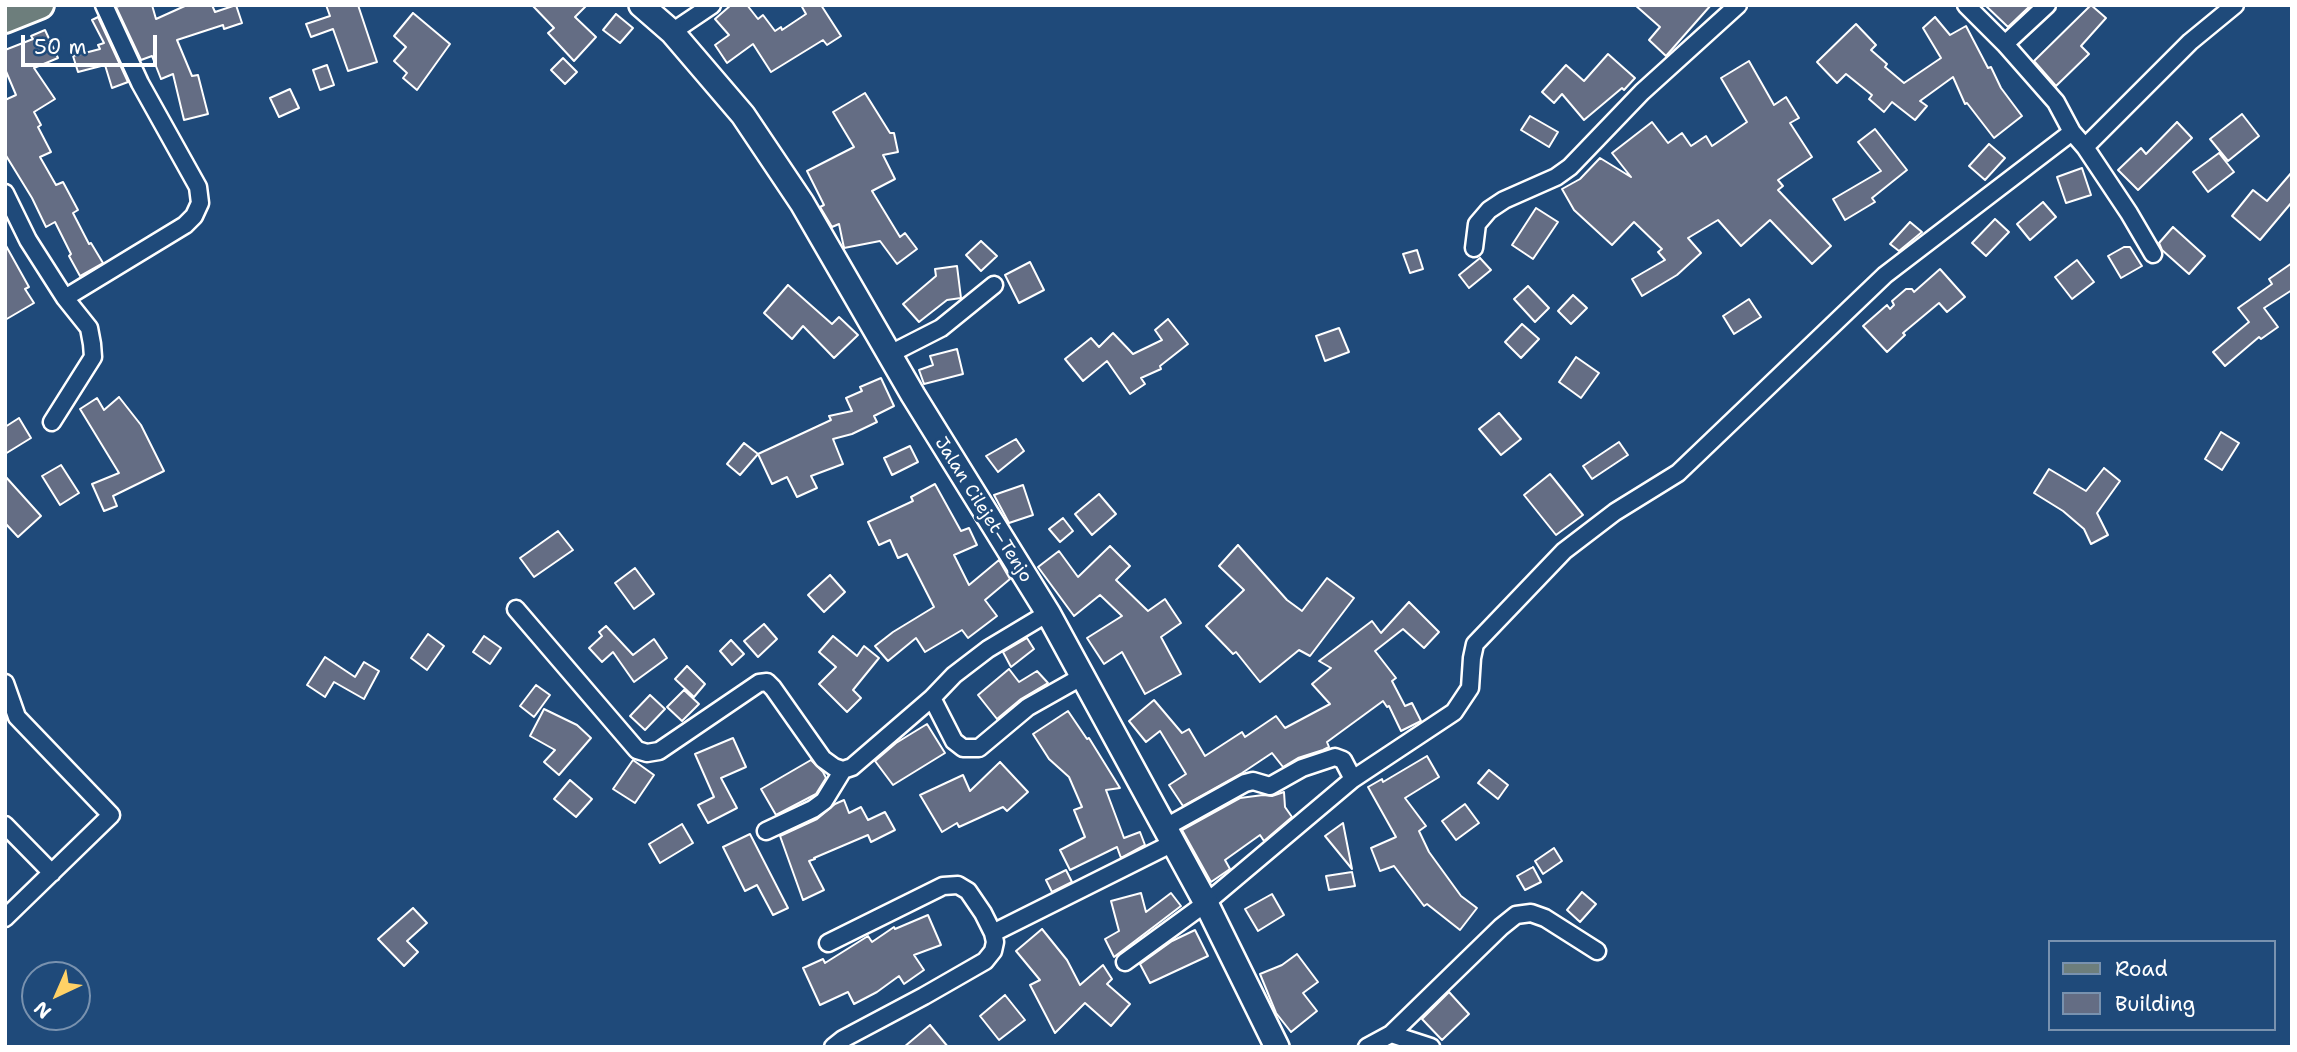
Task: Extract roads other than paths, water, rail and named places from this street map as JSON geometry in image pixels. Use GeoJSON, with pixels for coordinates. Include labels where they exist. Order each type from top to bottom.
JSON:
{"type":"FeatureCollection","features":[{"type":"Feature","properties":{"kind":"main road"},"geometry":{"type":"LineString","coordinates":[[5,19],[40,5]]}},
{"type":"Feature","properties":{"kind":"main road","name":"Jalan Cilejet–Tenjo"},"geometry":{"type":"LineString","coordinates":[[641,5],[672,32],[743,115],[802,203],[998,535],[1048,612],[1206,903],[1277,1047]]}},
{"type":"Feature","properties":{"kind":"street"},"geometry":{"type":"LineString","coordinates":[[65,298],[185,225],[194,216],[200,203],[198,187],[140,83],[104,5]]}},
{"type":"Feature","properties":{"kind":"street"},"geometry":{"type":"LineString","coordinates":[[672,32],[712,5]]}},
{"type":"Feature","properties":{"kind":"street"},"geometry":{"type":"LineString","coordinates":[[1474,248],[1477,224],[1489,210],[1504,200],[1556,177],[1570,167],[1642,92],[1738,5]]}},
{"type":"Feature","properties":{"kind":"street"},"geometry":{"type":"LineString","coordinates":[[1966,5],[2056,102],[2072,132],[2085,147],[2153,254]]}},
{"type":"Feature","properties":{"kind":"street"},"geometry":{"type":"LineString","coordinates":[[2005,44],[2047,5]]}},
{"type":"Feature","properties":{"kind":"street"},"geometry":{"type":"LineString","coordinates":[[2085,147],[2190,42],[2235,5]]}},
{"type":"Feature","properties":{"kind":"street"},"geometry":{"type":"LineString","coordinates":[[1125,962],[1206,903],[1353,779],[1454,712],[1470,688],[1475,644],[1564,551],[1615,512],[1678,473],[1885,275],[2072,132]]}},
{"type":"Feature","properties":{"kind":"street"},"geometry":{"type":"LineString","coordinates":[[5,193],[29,240],[65,298],[89,328],[93,357],[52,422]]}},
{"type":"Feature","properties":{"kind":"street"},"geometry":{"type":"LineString","coordinates":[[890,354],[941,328],[994,285]]}},
{"type":"Feature","properties":{"kind":"street"},"geometry":{"type":"LineString","coordinates":[[516,609],[637,750],[647,753],[659,751],[759,683],[767,682],[823,759],[843,770],[852,767],[932,698],[954,675],[988,649],[1048,612]]}},
{"type":"Feature","properties":{"kind":"street"},"geometry":{"type":"LineString","coordinates":[[932,698],[954,741],[963,748],[979,748],[1028,707],[1083,676]]}},
{"type":"Feature","properties":{"kind":"street"},"geometry":{"type":"LineString","coordinates":[[5,683],[17,717],[111,815],[5,918]]}},
{"type":"Feature","properties":{"kind":"street"},"geometry":{"type":"LineString","coordinates":[[993,933],[1168,836],[1245,783],[1253,781],[1270,786],[1302,768],[1335,758],[1343,760],[1353,779]]}},
{"type":"Feature","properties":{"kind":"street"},"geometry":{"type":"LineString","coordinates":[[766,831],[824,801],[843,770]]}},
{"type":"Feature","properties":{"kind":"street"},"geometry":{"type":"LineString","coordinates":[[5,825],[52,873]]}},
{"type":"Feature","properties":{"kind":"street"},"geometry":{"type":"LineString","coordinates":[[828,943],[943,886],[958,885],[968,891],[984,913],[995,942],[993,951],[985,961],[833,1047]]}},
{"type":"Feature","properties":{"kind":"street"},"geometry":{"type":"LineString","coordinates":[[1367,1047],[1391,1034],[1516,915],[1531,913],[1545,918],[1597,951]]}},
{"type":"Feature","properties":{"kind":"street"},"geometry":{"type":"LineString","coordinates":[[1391,1034],[1431,1047]]}}]}
